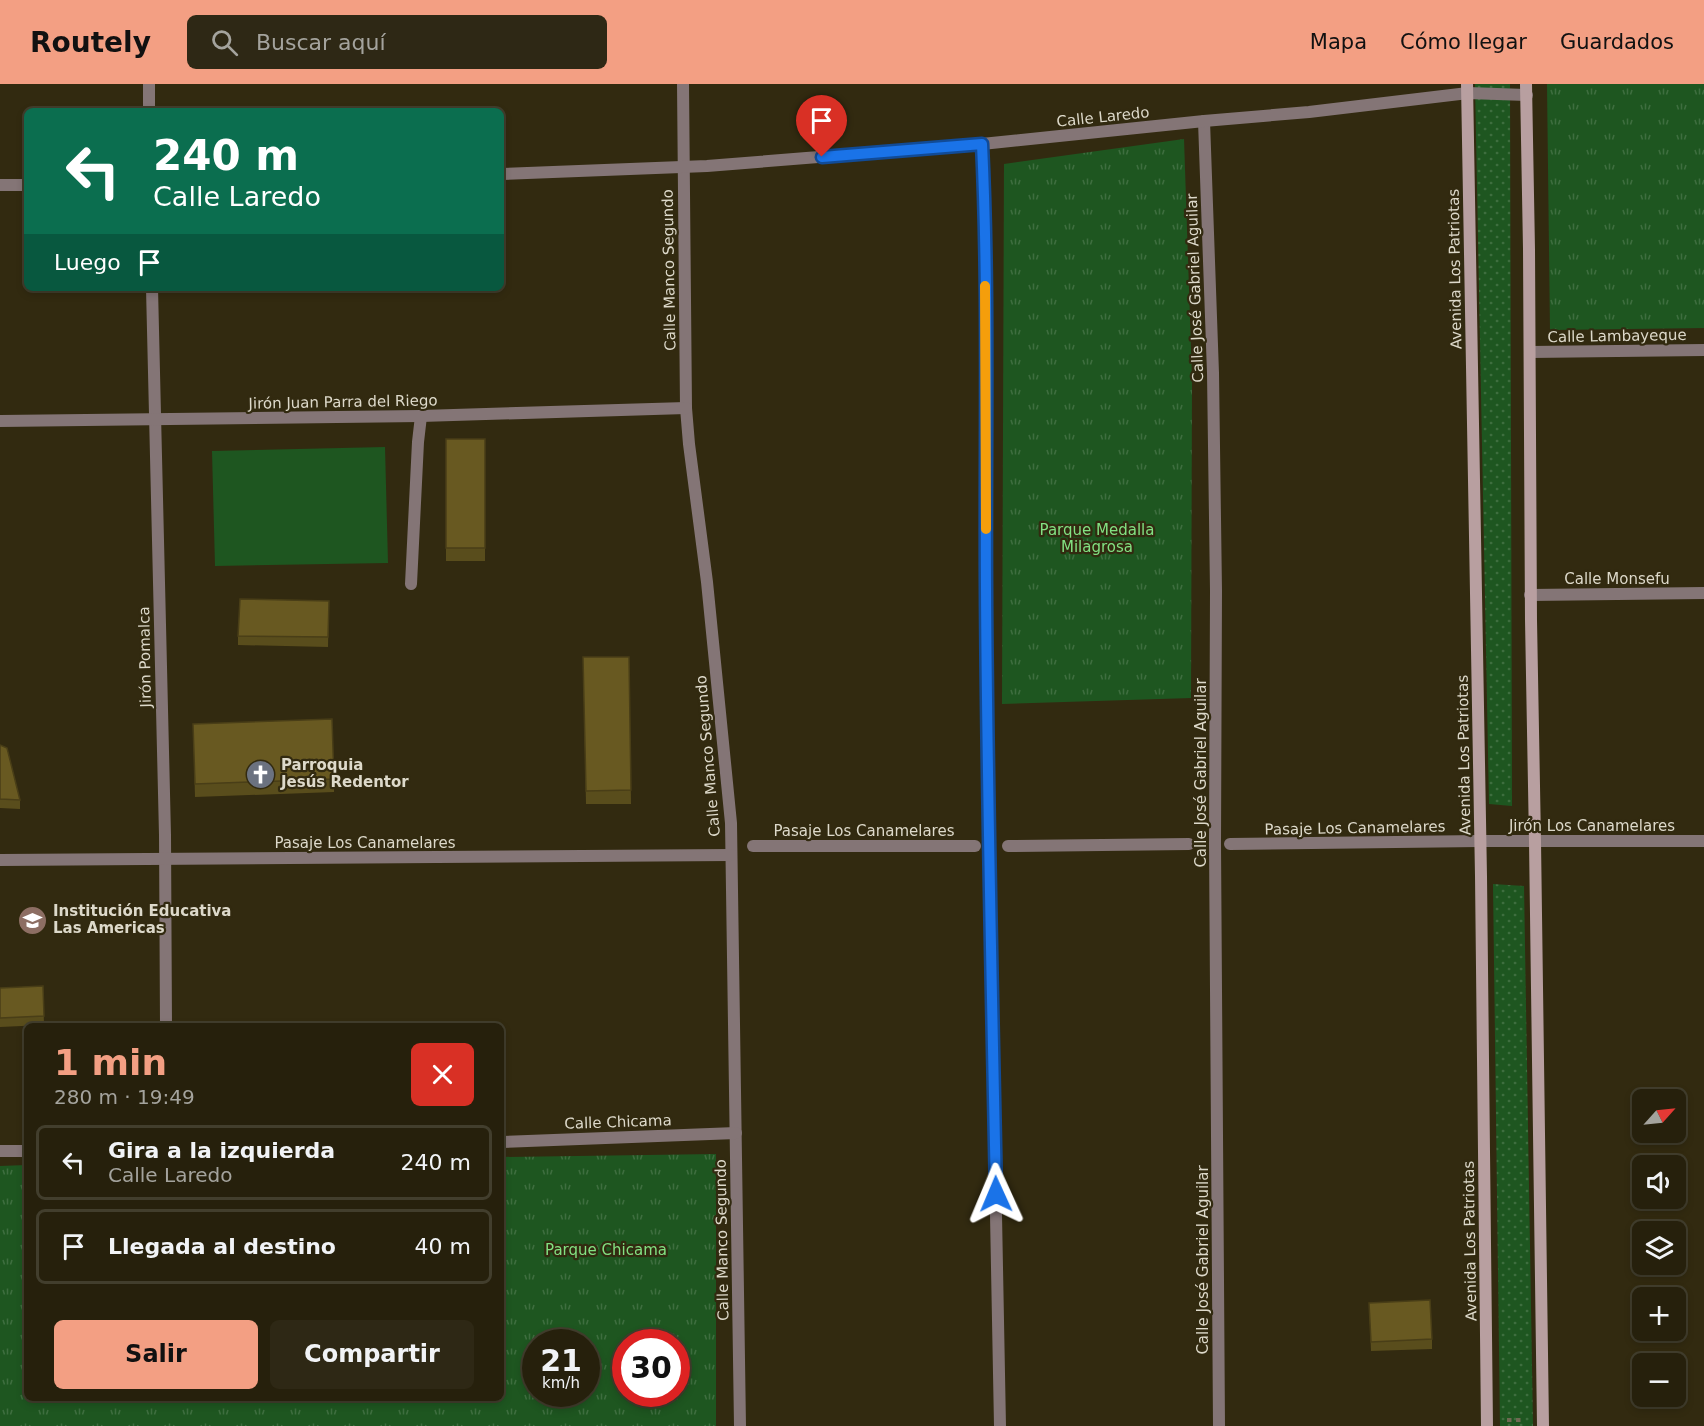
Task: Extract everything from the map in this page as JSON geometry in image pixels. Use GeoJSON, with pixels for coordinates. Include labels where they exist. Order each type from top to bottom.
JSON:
{"type":"FeatureCollection","features":[{"type":"Feature","properties":{"kind":"main road","name":"Avenida Los Patriotas"},"geometry":{"type":"LineString","coordinates":[[1467,88],[1487,1426]]}},
{"type":"Feature","properties":{"kind":"main road"},"geometry":{"type":"LineString","coordinates":[[1527,89],[1530,595],[1543,1426]]}},
{"type":"Feature","properties":{"kind":"street"},"geometry":{"type":"LineString","coordinates":[[148,84],[149,108]]}},
{"type":"Feature","properties":{"kind":"street","name":"Calle Manco Segundo"},"geometry":{"type":"LineString","coordinates":[[682,84],[688,444],[706,582],[731,823],[740,1426]]}},
{"type":"Feature","properties":{"kind":"street","name":"Calle Laredo"},"geometry":{"type":"LineString","coordinates":[[504,174],[682,167],[982,144],[1309,112],[1467,88],[1527,89]]}},
{"type":"Feature","properties":{"kind":"street","name":"Calle José Gabriel Aguilar"},"geometry":{"type":"LineString","coordinates":[[1204,121],[1212,362],[1216,591],[1215,856],[1219,1426]]}},
{"type":"Feature","properties":{"kind":"street"},"geometry":{"type":"LineString","coordinates":[[982,144],[987,370],[986,596],[989,859],[1000,1426]]}},
{"type":"Feature","properties":{"kind":"street"},"geometry":{"type":"LineString","coordinates":[[0,185],[24,185]]}},
{"type":"Feature","properties":{"kind":"street","name":"Jirón Pomalca"},"geometry":{"type":"LineString","coordinates":[[152,291],[165,859],[166,1023]]}},
{"type":"Feature","properties":{"kind":"street","name":"Calle Lambayeque"},"geometry":{"type":"LineString","coordinates":[[1530,352],[1704,350]]}},
{"type":"Feature","properties":{"kind":"street","name":"Jirón Juan Parra del Riego"},"geometry":{"type":"LineString","coordinates":[[0,421],[421,416],[686,408]]}},
{"type":"Feature","properties":{"kind":"street"},"geometry":{"type":"LineString","coordinates":[[411,584],[421,416]]}},
{"type":"Feature","properties":{"kind":"street","name":"Calle Monsefu"},"geometry":{"type":"LineString","coordinates":[[1530,595],[1704,593]]}},
{"type":"Feature","properties":{"kind":"street","name":"Jirón Los Canamelares"},"geometry":{"type":"LineString","coordinates":[[1480,842],[1704,841]]}},
{"type":"Feature","properties":{"kind":"street","name":"Pasaje Los Canamelares"},"geometry":{"type":"LineString","coordinates":[[1230,844],[1480,842]]}},
{"type":"Feature","properties":{"kind":"street"},"geometry":{"type":"LineString","coordinates":[[1008,846],[1189,844]]}},
{"type":"Feature","properties":{"kind":"street","name":"Pasaje Los Canamelares"},"geometry":{"type":"LineString","coordinates":[[753,846],[975,846]]}},
{"type":"Feature","properties":{"kind":"street","name":"Pasaje Los Canamelares"},"geometry":{"type":"LineString","coordinates":[[0,860],[731,855]]}},
{"type":"Feature","properties":{"kind":"street","name":"Calle Chicama"},"geometry":{"type":"LineString","coordinates":[[504,1142],[736,1132]]}},
{"type":"Feature","properties":{"kind":"street"},"geometry":{"type":"LineString","coordinates":[[0,1151],[24,1150]]}},
{"type":"Feature","properties":{"kind":"green space"},"geometry":{"type":"Polygon","coordinates":[[[1475,84],[1510,84],[1512,806],[1489,804],[1475,84]]]}},
{"type":"Feature","properties":{"kind":"green space"},"geometry":{"type":"Polygon","coordinates":[[[1547,84],[1704,84],[1704,328],[1550,330],[1547,84]]]}},
{"type":"Feature","properties":{"kind":"green space","name":"Parque Medalla Milagrosa"},"geometry":{"type":"Polygon","coordinates":[[[1184,139],[1192,379],[1191,698],[1002,704],[1004,164],[1184,139]]]}},
{"type":"Feature","properties":{"kind":"green space"},"geometry":{"type":"Polygon","coordinates":[[[385,447],[388,563],[215,566],[212,451],[385,447]]]}},
{"type":"Feature","properties":{"kind":"green space"},"geometry":{"type":"Polygon","coordinates":[[[1493,884],[1524,886],[1533,1426],[1500,1426],[1493,884]]]}},
{"type":"Feature","properties":{"kind":"green space","name":"Parque Chicama"},"geometry":{"type":"Polygon","coordinates":[[[716,1154],[716,1426],[0,1426],[0,1166],[24,1165],[24,1401],[504,1401],[504,1157],[716,1154]]]}},
{"type":"Feature","properties":{"kind":"building"},"geometry":{"type":"Polygon","coordinates":[[[446,439],[485,439],[485,548],[446,548],[446,439]]]}},
{"type":"Feature","properties":{"kind":"building"},"geometry":{"type":"Polygon","coordinates":[[[240,599],[329,601],[328,637],[238,636],[240,599]]]}},
{"type":"Feature","properties":{"kind":"building"},"geometry":{"type":"Polygon","coordinates":[[[583,657],[629,657],[631,790],[586,791],[583,657]]]}},
{"type":"Feature","properties":{"kind":"building"},"geometry":{"type":"Polygon","coordinates":[[[332,719],[334,779],[195,784],[193,724],[332,719]]]}},
{"type":"Feature","properties":{"kind":"building"},"geometry":{"type":"Polygon","coordinates":[[[0,745],[7,748],[20,800],[0,799],[0,745]]]}},
{"type":"Feature","properties":{"kind":"building"},"geometry":{"type":"Polygon","coordinates":[[[43,986],[44,1016],[0,1018],[0,988],[43,986]]]}},
{"type":"Feature","properties":{"kind":"building"},"geometry":{"type":"Polygon","coordinates":[[[1430,1300],[1432,1339],[1371,1342],[1369,1303],[1430,1300]]]}},
{"type":"Feature","properties":{"kind":"slow traffic"},"geometry":{"type":"LineString","coordinates":[[985,286],[986,529]]}},
{"type":"Feature","properties":{"kind":"place","name":"Parroquia Jesús Redentor"},"geometry":{"type":"Point","coordinates":[260,774]}},
{"type":"Feature","properties":{"kind":"place","name":"Institución Educativa Las Americas"},"geometry":{"type":"Point","coordinates":[32,920]}},
{"type":"Feature","properties":{"kind":"route"},"geometry":{"type":"LineString","coordinates":[[822,157],[982,144],[987,370],[986,584],[989,847],[996,1194]]}}]}
